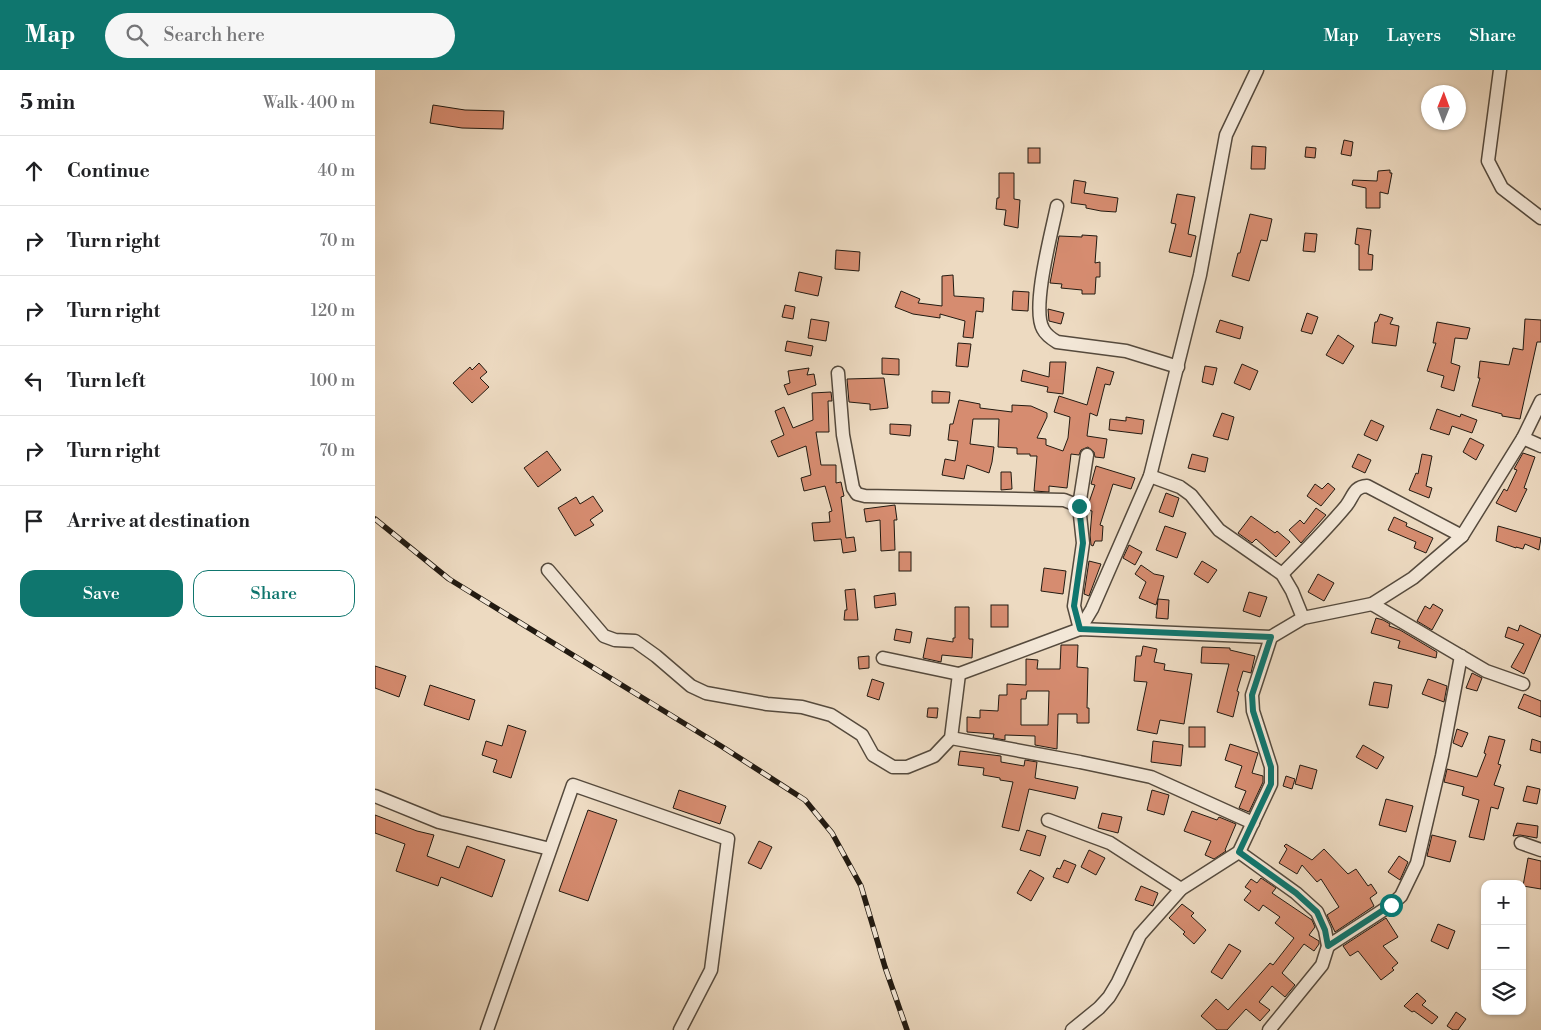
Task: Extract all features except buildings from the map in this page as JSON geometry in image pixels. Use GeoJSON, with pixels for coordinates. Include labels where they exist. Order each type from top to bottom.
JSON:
{"type":"FeatureCollection","features":[{"type":"Feature","properties":{"kind":"street"},"geometry":{"type":"LineString","coordinates":[[1080,629],[1092,609],[1150,476],[1200,275],[1226,135],[1257,70]]}},
{"type":"Feature","properties":{"kind":"street"},"geometry":{"type":"LineString","coordinates":[[1500,70],[1488,161],[1502,188],[1541,218]]}},
{"type":"Feature","properties":{"kind":"street"},"geometry":{"type":"LineString","coordinates":[[1057,206],[1043,272],[1039,316],[1042,329],[1057,342],[1126,351],[1178,366]]}},
{"type":"Feature","properties":{"kind":"street"},"geometry":{"type":"LineString","coordinates":[[838,373],[843,435],[853,488],[857,494],[865,496],[1064,500],[1079,506]]}},
{"type":"Feature","properties":{"kind":"street"},"geometry":{"type":"LineString","coordinates":[[883,658],[959,674],[1080,629],[1271,637],[1303,618],[1372,604],[1413,578],[1462,536],[1523,438],[1541,401]]}},
{"type":"Feature","properties":{"kind":"street"},"geometry":{"type":"LineString","coordinates":[[1523,438],[1541,446]]}},
{"type":"Feature","properties":{"kind":"street"},"geometry":{"type":"LineString","coordinates":[[1080,629],[1074,606],[1083,543],[1079,506],[1087,455]]}},
{"type":"Feature","properties":{"kind":"street"},"geometry":{"type":"LineString","coordinates":[[1150,476],[1180,487],[1191,495],[1219,530],[1282,574],[1292,591],[1303,618]]}},
{"type":"Feature","properties":{"kind":"street"},"geometry":{"type":"LineString","coordinates":[[1282,574],[1323,534],[1350,500],[1357,488],[1361,487],[1367,486],[1462,536]]}},
{"type":"Feature","properties":{"kind":"street"},"geometry":{"type":"LineString","coordinates":[[548,570],[604,636],[615,640],[635,641],[691,686],[706,693],[767,704],[803,707],[831,714],[862,735],[873,755],[893,767],[907,767],[934,756],[951,738],[959,674]]}},
{"type":"Feature","properties":{"kind":"street"},"geometry":{"type":"LineString","coordinates":[[1372,604],[1486,671],[1523,684]]}},
{"type":"Feature","properties":{"kind":"street"},"geometry":{"type":"LineString","coordinates":[[1072,1030],[1099,1008],[1109,997],[1140,935],[1181,889],[1239,852],[1271,784],[1271,767],[1253,711],[1252,695],[1271,637]]}},
{"type":"Feature","properties":{"kind":"street"},"geometry":{"type":"LineString","coordinates":[[1328,946],[1391,905],[1401,896],[1417,863],[1442,756],[1461,656]]}},
{"type":"Feature","properties":{"kind":"street"},"geometry":{"type":"LineString","coordinates":[[951,738],[1151,777],[1253,823]]}},
{"type":"Feature","properties":{"kind":"street"},"geometry":{"type":"LineString","coordinates":[[487,1030],[573,786],[727,839],[711,970],[680,1030]]}},
{"type":"Feature","properties":{"kind":"street"},"geometry":{"type":"LineString","coordinates":[[375,796],[439,822],[551,849]]}},
{"type":"Feature","properties":{"kind":"street"},"geometry":{"type":"LineString","coordinates":[[1048,820],[1110,843],[1181,889]]}},
{"type":"Feature","properties":{"kind":"street"},"geometry":{"type":"LineString","coordinates":[[1521,843],[1541,850]]}},
{"type":"Feature","properties":{"kind":"street"},"geometry":{"type":"LineString","coordinates":[[1239,852],[1296,893],[1317,912],[1325,930],[1328,946],[1322,965],[1269,1030]]}},
{"type":"Feature","properties":{"kind":"railway"},"geometry":{"type":"LineString","coordinates":[[375,519],[449,579],[721,746],[805,800],[832,833],[861,886],[885,967],[907,1030]]}},
{"type":"Feature","properties":{"kind":"route"},"geometry":{"type":"LineString","coordinates":[[1079,506],[1083,543],[1074,606],[1080,629],[1271,637],[1252,695],[1253,711],[1271,767],[1271,784],[1239,852],[1296,893],[1317,912],[1325,930],[1328,946],[1391,905]]}}]}
